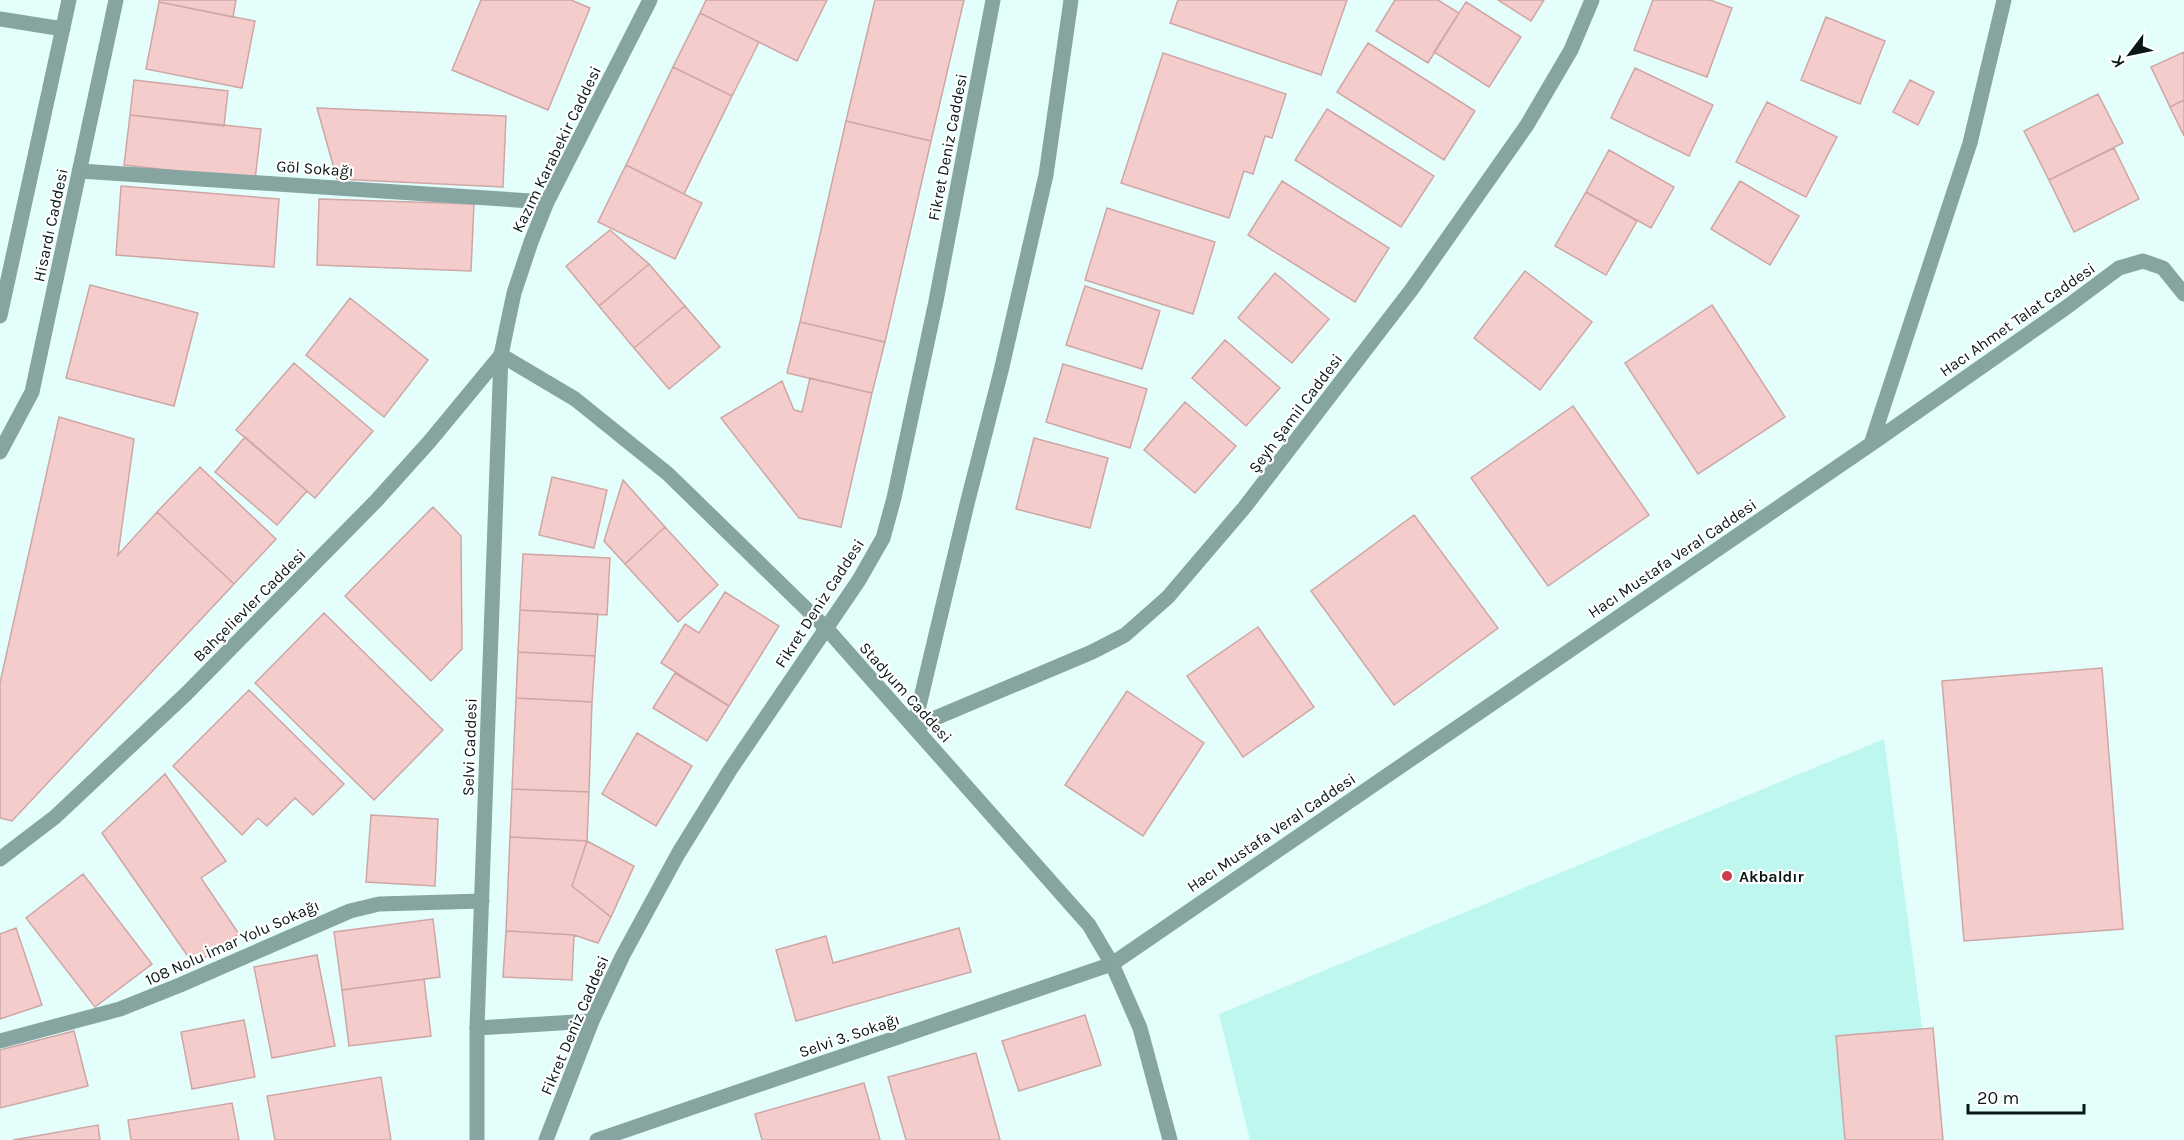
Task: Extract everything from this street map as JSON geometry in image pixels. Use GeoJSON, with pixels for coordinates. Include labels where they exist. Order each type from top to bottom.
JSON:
{"type":"FeatureCollection","features":[{"type":"Feature","properties":{"kind":"street","name":"Hisardı Caddesi"},"geometry":{"type":"LineString","coordinates":[[0,316],[69,0]]}},
{"type":"Feature","properties":{"kind":"street","name":"Hisardı Caddesi"},"geometry":{"type":"LineString","coordinates":[[0,452],[32,392],[116,0]]}},
{"type":"Feature","properties":{"kind":"street","name":"Kazım Karabekir Caddesi"},"geometry":{"type":"LineString","coordinates":[[501,355],[514,293],[547,202],[650,0]]}},
{"type":"Feature","properties":{"kind":"street","name":"Fikret Deniz Caddesi"},"geometry":{"type":"LineString","coordinates":[[546,1140],[592,1022],[623,955],[678,854],[730,770],[860,579],[883,538],[894,498],[936,301],[993,0]]}},
{"type":"Feature","properties":{"kind":"street"},"geometry":{"type":"LineString","coordinates":[[914,727],[1001,371],[1046,175],[1071,0]]}},
{"type":"Feature","properties":{"kind":"street","name":"Şeyh Şamil Caddesi"},"geometry":{"type":"LineString","coordinates":[[914,727],[1092,652],[1125,635],[1168,597],[1245,508],[1412,289],[1527,125],[1571,50],[1592,0]]}},
{"type":"Feature","properties":{"kind":"street"},"geometry":{"type":"LineString","coordinates":[[1871,444],[1970,143],[2004,0]]}},
{"type":"Feature","properties":{"kind":"street"},"geometry":{"type":"LineString","coordinates":[[0,19],[63,29]]}},
{"type":"Feature","properties":{"kind":"street","name":"Göl Sokağı"},"geometry":{"type":"LineString","coordinates":[[80,171],[547,202]]}},
{"type":"Feature","properties":{"kind":"street","name":"Hacı Ahmet Talat Caddesi"},"geometry":{"type":"LineString","coordinates":[[1871,444],[2119,268],[2143,261],[2163,268],[2184,294]]}},
{"type":"Feature","properties":{"kind":"street","name":"Stadyum Caddesi"},"geometry":{"type":"LineString","coordinates":[[501,355],[575,399],[668,474],[827,629],[1089,925],[1112,964],[1140,1028],[1170,1140]]}},
{"type":"Feature","properties":{"kind":"street","name":"Bahçelievler Caddesi"},"geometry":{"type":"LineString","coordinates":[[0,859],[55,818],[202,678],[376,501],[430,441],[501,355]]}},
{"type":"Feature","properties":{"kind":"street","name":"Selvi Caddesi"},"geometry":{"type":"LineString","coordinates":[[477,1140],[477,1028],[501,355]]}},
{"type":"Feature","properties":{"kind":"street","name":"Hacı Mustafa Veral Caddesi"},"geometry":{"type":"LineString","coordinates":[[1112,964],[1871,444]]}},
{"type":"Feature","properties":{"kind":"street","name":"108 Nolu İmar Yolu Sokağı"},"geometry":{"type":"LineString","coordinates":[[0,1041],[120,1009],[350,911],[379,904],[482,901]]}},
{"type":"Feature","properties":{"kind":"street","name":"Selvi 3. Sokağı"},"geometry":{"type":"LineString","coordinates":[[597,1140],[1112,964]]}},
{"type":"Feature","properties":{"kind":"street"},"geometry":{"type":"LineString","coordinates":[[477,1028],[592,1022]]}},
{"type":"Feature","properties":{"kind":"shaded area","name":"Akbaldır"},"geometry":{"type":"Polygon","coordinates":[[[1884,739],[1937,1140],[1250,1140],[1219,1014],[1884,739]]]}},
{"type":"Feature","properties":{"kind":"building"},"geometry":{"type":"Polygon","coordinates":[[[159,0],[236,0],[233,17],[159,2],[159,0]]]}},
{"type":"Feature","properties":{"kind":"building"},"geometry":{"type":"Polygon","coordinates":[[[481,0],[571,0],[590,8],[548,110],[452,70],[481,0]]]}},
{"type":"Feature","properties":{"kind":"building"},"geometry":{"type":"Polygon","coordinates":[[[706,0],[827,0],[797,61],[700,13],[706,0]]]}},
{"type":"Feature","properties":{"kind":"building"},"geometry":{"type":"Polygon","coordinates":[[[875,0],[964,0],[931,141],[846,121],[875,0]]]}},
{"type":"Feature","properties":{"kind":"building"},"geometry":{"type":"Polygon","coordinates":[[[1178,0],[1347,0],[1321,75],[1170,23],[1178,0]]]}},
{"type":"Feature","properties":{"kind":"building"},"geometry":{"type":"Polygon","coordinates":[[[1395,0],[1438,0],[1459,13],[1428,63],[1376,31],[1395,0]]]}},
{"type":"Feature","properties":{"kind":"building"},"geometry":{"type":"Polygon","coordinates":[[[1498,0],[1544,0],[1531,21],[1498,0]]]}},
{"type":"Feature","properties":{"kind":"building"},"geometry":{"type":"Polygon","coordinates":[[[1653,0],[1710,0],[1732,8],[1707,77],[1634,50],[1653,0]]]}},
{"type":"Feature","properties":{"kind":"building"},"geometry":{"type":"Polygon","coordinates":[[[159,2],[255,21],[242,88],[146,69],[159,2]]]}},
{"type":"Feature","properties":{"kind":"building"},"geometry":{"type":"Polygon","coordinates":[[[1466,2],[1521,37],[1489,87],[1434,52],[1466,2]]]}},
{"type":"Feature","properties":{"kind":"building"},"geometry":{"type":"Polygon","coordinates":[[[700,13],[759,42],[732,96],[673,67],[700,13]]]}},
{"type":"Feature","properties":{"kind":"building"},"geometry":{"type":"Polygon","coordinates":[[[1826,17],[1885,41],[1860,104],[1801,80],[1826,17]]]}},
{"type":"Feature","properties":{"kind":"building"},"geometry":{"type":"Polygon","coordinates":[[[1368,43],[1475,111],[1444,160],[1337,92],[1368,43]]]}},
{"type":"Feature","properties":{"kind":"building"},"geometry":{"type":"Polygon","coordinates":[[[2184,52],[2184,100],[2170,107],[2151,67],[2184,52]]]}},
{"type":"Feature","properties":{"kind":"building"},"geometry":{"type":"Polygon","coordinates":[[[1163,53],[1286,94],[1272,138],[1265,136],[1253,174],[1244,171],[1229,218],[1121,183],[1163,53]]]}},
{"type":"Feature","properties":{"kind":"building"},"geometry":{"type":"Polygon","coordinates":[[[673,67],[732,96],[684,194],[626,165],[673,67]]]}},
{"type":"Feature","properties":{"kind":"building"},"geometry":{"type":"Polygon","coordinates":[[[1635,68],[1713,105],[1689,156],[1611,118],[1635,68]]]}},
{"type":"Feature","properties":{"kind":"building"},"geometry":{"type":"Polygon","coordinates":[[[134,80],[228,91],[224,126],[130,115],[134,80]]]}},
{"type":"Feature","properties":{"kind":"building"},"geometry":{"type":"Polygon","coordinates":[[[1910,80],[1934,92],[1918,125],[1893,112],[1910,80]]]}},
{"type":"Feature","properties":{"kind":"building"},"geometry":{"type":"Polygon","coordinates":[[[2098,94],[2123,143],[2049,180],[2024,131],[2098,94]]]}},
{"type":"Feature","properties":{"kind":"building"},"geometry":{"type":"Polygon","coordinates":[[[2184,100],[2184,136],[2170,107],[2184,100]]]}},
{"type":"Feature","properties":{"kind":"building"},"geometry":{"type":"Polygon","coordinates":[[[1767,102],[1837,137],[1806,197],[1736,162],[1767,102]]]}},
{"type":"Feature","properties":{"kind":"building"},"geometry":{"type":"Polygon","coordinates":[[[317,108],[506,116],[503,187],[337,179],[317,108]]]}},
{"type":"Feature","properties":{"kind":"building"},"geometry":{"type":"Polygon","coordinates":[[[1327,109],[1434,176],[1401,227],[1295,160],[1327,109]]]}},
{"type":"Feature","properties":{"kind":"building"},"geometry":{"type":"Polygon","coordinates":[[[130,115],[261,129],[255,180],[124,165],[130,115]]]}},
{"type":"Feature","properties":{"kind":"building"},"geometry":{"type":"Polygon","coordinates":[[[846,121],[931,141],[885,342],[800,322],[846,121]]]}},
{"type":"Feature","properties":{"kind":"building"},"geometry":{"type":"Polygon","coordinates":[[[2114,148],[2139,199],[2074,232],[2049,180],[2114,148]]]}},
{"type":"Feature","properties":{"kind":"building"},"geometry":{"type":"Polygon","coordinates":[[[1609,150],[1674,187],[1651,228],[1586,192],[1609,150]]]}},
{"type":"Feature","properties":{"kind":"building"},"geometry":{"type":"Polygon","coordinates":[[[626,165],[702,203],[675,259],[598,222],[626,165]]]}},
{"type":"Feature","properties":{"kind":"building"},"geometry":{"type":"Polygon","coordinates":[[[1282,181],[1389,248],[1355,302],[1248,235],[1282,181]]]}},
{"type":"Feature","properties":{"kind":"building"},"geometry":{"type":"Polygon","coordinates":[[[1740,181],[1799,216],[1770,265],[1711,229],[1740,181]]]}},
{"type":"Feature","properties":{"kind":"building"},"geometry":{"type":"Polygon","coordinates":[[[121,186],[279,199],[274,267],[116,255],[121,186]]]}},
{"type":"Feature","properties":{"kind":"building"},"geometry":{"type":"Polygon","coordinates":[[[1586,192],[1637,221],[1606,275],[1555,246],[1586,192]]]}},
{"type":"Feature","properties":{"kind":"building"},"geometry":{"type":"Polygon","coordinates":[[[319,199],[474,204],[471,271],[317,265],[319,199]]]}},
{"type":"Feature","properties":{"kind":"building"},"geometry":{"type":"Polygon","coordinates":[[[1107,208],[1215,242],[1193,314],[1085,280],[1107,208]]]}},
{"type":"Feature","properties":{"kind":"building"},"geometry":{"type":"Polygon","coordinates":[[[610,230],[649,264],[599,306],[566,266],[610,230]]]}},
{"type":"Feature","properties":{"kind":"building"},"geometry":{"type":"Polygon","coordinates":[[[649,264],[685,306],[634,348],[599,306],[649,264]]]}},
{"type":"Feature","properties":{"kind":"building"},"geometry":{"type":"Polygon","coordinates":[[[1525,271],[1592,322],[1540,390],[1474,338],[1525,271]]]}},
{"type":"Feature","properties":{"kind":"building"},"geometry":{"type":"Polygon","coordinates":[[[1275,273],[1329,319],[1292,363],[1238,318],[1275,273]]]}},
{"type":"Feature","properties":{"kind":"building"},"geometry":{"type":"Polygon","coordinates":[[[90,285],[198,313],[174,406],[66,378],[90,285]]]}},
{"type":"Feature","properties":{"kind":"building"},"geometry":{"type":"Polygon","coordinates":[[[1085,286],[1160,311],[1142,369],[1066,345],[1085,286]]]}},
{"type":"Feature","properties":{"kind":"building"},"geometry":{"type":"Polygon","coordinates":[[[350,298],[428,360],[384,417],[306,355],[350,298]]]}},
{"type":"Feature","properties":{"kind":"building"},"geometry":{"type":"Polygon","coordinates":[[[1712,305],[1785,417],[1698,474],[1625,363],[1712,305]]]}},
{"type":"Feature","properties":{"kind":"building"},"geometry":{"type":"Polygon","coordinates":[[[685,306],[720,347],[669,389],[634,348],[685,306]]]}},
{"type":"Feature","properties":{"kind":"building"},"geometry":{"type":"Polygon","coordinates":[[[800,322],[885,342],[872,393],[787,373],[800,322]]]}},
{"type":"Feature","properties":{"kind":"building"},"geometry":{"type":"Polygon","coordinates":[[[1225,340],[1280,388],[1246,426],[1192,378],[1225,340]]]}},
{"type":"Feature","properties":{"kind":"building"},"geometry":{"type":"Polygon","coordinates":[[[294,363],[373,431],[315,498],[236,430],[294,363]]]}},
{"type":"Feature","properties":{"kind":"building"},"geometry":{"type":"Polygon","coordinates":[[[1063,364],[1147,389],[1130,448],[1046,422],[1063,364]]]}},
{"type":"Feature","properties":{"kind":"building"},"geometry":{"type":"Polygon","coordinates":[[[810,378],[872,393],[841,527],[799,518],[721,418],[782,381],[794,410],[802,412],[810,378]]]}},
{"type":"Feature","properties":{"kind":"building"},"geometry":{"type":"Polygon","coordinates":[[[1185,402],[1236,446],[1195,493],[1144,450],[1185,402]]]}},
{"type":"Feature","properties":{"kind":"building"},"geometry":{"type":"Polygon","coordinates":[[[1573,406],[1649,515],[1548,586],[1471,478],[1573,406]]]}},
{"type":"Feature","properties":{"kind":"building"},"geometry":{"type":"Polygon","coordinates":[[[59,417],[134,439],[118,555],[157,512],[234,584],[12,821],[0,818],[0,683],[59,417]]]}},
{"type":"Feature","properties":{"kind":"building"},"geometry":{"type":"Polygon","coordinates":[[[245,437],[307,491],[277,525],[215,472],[245,437]]]}},
{"type":"Feature","properties":{"kind":"building"},"geometry":{"type":"Polygon","coordinates":[[[1034,438],[1108,458],[1090,528],[1016,509],[1034,438]]]}},
{"type":"Feature","properties":{"kind":"building"},"geometry":{"type":"Polygon","coordinates":[[[200,467],[276,539],[234,584],[157,512],[200,467]]]}},
{"type":"Feature","properties":{"kind":"building"},"geometry":{"type":"Polygon","coordinates":[[[552,477],[607,490],[594,548],[539,535],[552,477]]]}},
{"type":"Feature","properties":{"kind":"building"},"geometry":{"type":"Polygon","coordinates":[[[623,480],[665,527],[625,564],[604,541],[623,480]]]}},
{"type":"Feature","properties":{"kind":"building"},"geometry":{"type":"Polygon","coordinates":[[[433,507],[461,536],[462,649],[431,681],[345,596],[433,507]]]}},
{"type":"Feature","properties":{"kind":"building"},"geometry":{"type":"Polygon","coordinates":[[[1414,515],[1498,628],[1394,705],[1311,591],[1414,515]]]}},
{"type":"Feature","properties":{"kind":"building"},"geometry":{"type":"Polygon","coordinates":[[[665,527],[718,585],[678,622],[625,564],[665,527]]]}},
{"type":"Feature","properties":{"kind":"building"},"geometry":{"type":"Polygon","coordinates":[[[523,554],[610,558],[607,615],[520,610],[523,554]]]}},
{"type":"Feature","properties":{"kind":"building"},"geometry":{"type":"Polygon","coordinates":[[[725,592],[779,626],[729,706],[661,663],[685,624],[699,633],[725,592]]]}},
{"type":"Feature","properties":{"kind":"building"},"geometry":{"type":"Polygon","coordinates":[[[520,610],[598,614],[595,656],[518,652],[520,610]]]}},
{"type":"Feature","properties":{"kind":"building"},"geometry":{"type":"Polygon","coordinates":[[[324,613],[443,730],[374,800],[255,683],[324,613]]]}},
{"type":"Feature","properties":{"kind":"building"},"geometry":{"type":"Polygon","coordinates":[[[1258,627],[1314,707],[1243,757],[1187,676],[1258,627]]]}},
{"type":"Feature","properties":{"kind":"building"},"geometry":{"type":"Polygon","coordinates":[[[518,652],[595,656],[592,702],[516,698],[518,652]]]}},
{"type":"Feature","properties":{"kind":"building"},"geometry":{"type":"Polygon","coordinates":[[[2102,668],[2123,929],[1964,941],[1942,681],[2102,668]]]}},
{"type":"Feature","properties":{"kind":"building"},"geometry":{"type":"Polygon","coordinates":[[[675,673],[729,706],[707,741],[653,708],[675,673]]]}},
{"type":"Feature","properties":{"kind":"building"},"geometry":{"type":"Polygon","coordinates":[[[249,690],[344,784],[313,815],[295,798],[267,826],[258,818],[242,835],[173,766],[249,690]]]}},
{"type":"Feature","properties":{"kind":"building"},"geometry":{"type":"Polygon","coordinates":[[[1127,691],[1204,743],[1143,836],[1065,785],[1127,691]]]}},
{"type":"Feature","properties":{"kind":"building"},"geometry":{"type":"Polygon","coordinates":[[[516,698],[592,702],[589,792],[512,789],[516,698]]]}},
{"type":"Feature","properties":{"kind":"building"},"geometry":{"type":"Polygon","coordinates":[[[637,733],[692,766],[656,826],[602,794],[637,733]]]}},
{"type":"Feature","properties":{"kind":"building"},"geometry":{"type":"Polygon","coordinates":[[[165,774],[226,861],[201,878],[239,934],[194,965],[102,833],[165,774]]]}},
{"type":"Feature","properties":{"kind":"building"},"geometry":{"type":"Polygon","coordinates":[[[512,789],[589,792],[587,841],[510,837],[512,789]]]}},
{"type":"Feature","properties":{"kind":"building"},"geometry":{"type":"Polygon","coordinates":[[[371,815],[438,819],[435,886],[366,882],[371,815]]]}},
{"type":"Feature","properties":{"kind":"building"},"geometry":{"type":"Polygon","coordinates":[[[510,837],[587,841],[572,886],[611,917],[598,943],[574,935],[506,931],[510,837]]]}},
{"type":"Feature","properties":{"kind":"building"},"geometry":{"type":"Polygon","coordinates":[[[587,841],[634,866],[611,917],[572,886],[587,841]]]}},
{"type":"Feature","properties":{"kind":"building"},"geometry":{"type":"Polygon","coordinates":[[[83,874],[152,964],[95,1007],[26,918],[83,874]]]}},
{"type":"Feature","properties":{"kind":"building"},"geometry":{"type":"Polygon","coordinates":[[[433,919],[440,977],[342,990],[334,932],[433,919]]]}},
{"type":"Feature","properties":{"kind":"building"},"geometry":{"type":"Polygon","coordinates":[[[16,928],[42,1005],[0,1019],[0,934],[16,928]]]}},
{"type":"Feature","properties":{"kind":"building"},"geometry":{"type":"Polygon","coordinates":[[[959,928],[971,972],[796,1021],[776,950],[826,936],[833,963],[959,928]]]}},
{"type":"Feature","properties":{"kind":"building"},"geometry":{"type":"Polygon","coordinates":[[[506,931],[574,935],[572,980],[503,977],[506,931]]]}},
{"type":"Feature","properties":{"kind":"building"},"geometry":{"type":"Polygon","coordinates":[[[317,955],[335,1046],[272,1058],[254,967],[317,955]]]}},
{"type":"Feature","properties":{"kind":"building"},"geometry":{"type":"Polygon","coordinates":[[[424,979],[431,1036],[349,1046],[342,990],[424,979]]]}},
{"type":"Feature","properties":{"kind":"building"},"geometry":{"type":"Polygon","coordinates":[[[1085,1015],[1101,1065],[1019,1091],[1002,1041],[1085,1015]]]}},
{"type":"Feature","properties":{"kind":"building"},"geometry":{"type":"Polygon","coordinates":[[[244,1020],[255,1077],[192,1089],[181,1032],[244,1020]]]}},
{"type":"Feature","properties":{"kind":"building"},"geometry":{"type":"Polygon","coordinates":[[[1933,1028],[1943,1140],[1845,1140],[1836,1036],[1933,1028]]]}},
{"type":"Feature","properties":{"kind":"building"},"geometry":{"type":"Polygon","coordinates":[[[74,1031],[88,1086],[0,1108],[0,1050],[74,1031]]]}},
{"type":"Feature","properties":{"kind":"building"},"geometry":{"type":"Polygon","coordinates":[[[976,1053],[1000,1140],[906,1140],[888,1077],[976,1053]]]}},
{"type":"Feature","properties":{"kind":"building"},"geometry":{"type":"Polygon","coordinates":[[[381,1077],[391,1140],[275,1140],[267,1096],[381,1077]]]}},
{"type":"Feature","properties":{"kind":"building"},"geometry":{"type":"Polygon","coordinates":[[[864,1083],[880,1140],[762,1140],[755,1114],[864,1083]]]}},
{"type":"Feature","properties":{"kind":"building"},"geometry":{"type":"Polygon","coordinates":[[[232,1103],[239,1140],[131,1140],[128,1120],[232,1103]]]}},
{"type":"Feature","properties":{"kind":"building"},"geometry":{"type":"Polygon","coordinates":[[[98,1125],[100,1140],[13,1140],[98,1125]]]}},
{"type":"Feature","properties":{"kind":"place","name":"Akbaldır"},"geometry":{"type":"Point","coordinates":[1727,876]}}]}
